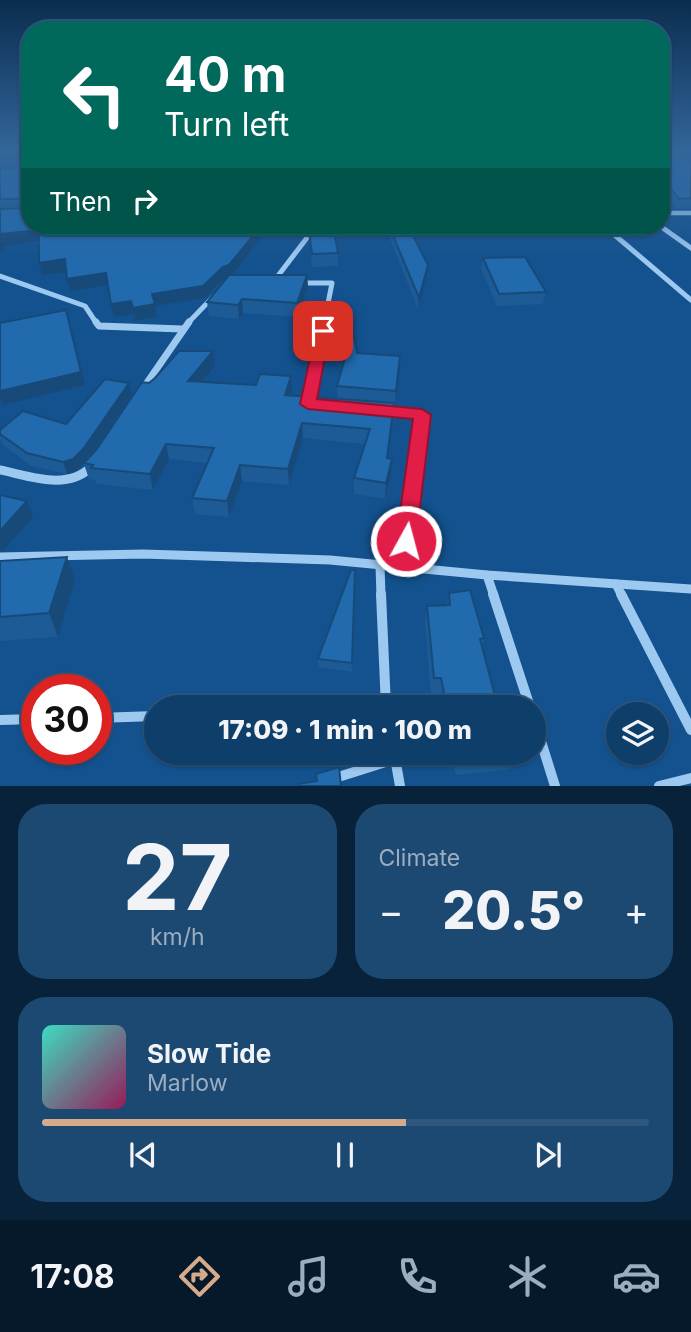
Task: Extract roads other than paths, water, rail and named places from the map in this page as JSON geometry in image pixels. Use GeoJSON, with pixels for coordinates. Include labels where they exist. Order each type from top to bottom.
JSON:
{"type":"FeatureCollection","features":[{"type":"Feature","properties":{"kind":"street"},"geometry":{"type":"LineString","coordinates":[[670,213],[691,213]]}},
{"type":"Feature","properties":{"kind":"street"},"geometry":{"type":"LineString","coordinates":[[670,233],[691,248]]}},
{"type":"Feature","properties":{"kind":"street"},"geometry":{"type":"LineString","coordinates":[[272,284],[309,235]]}},
{"type":"Feature","properties":{"kind":"street"},"geometry":{"type":"LineString","coordinates":[[615,235],[691,300]]}},
{"type":"Feature","properties":{"kind":"street"},"geometry":{"type":"LineString","coordinates":[[0,276],[85,306],[100,326],[182,329]]}},
{"type":"Feature","properties":{"kind":"street"},"geometry":{"type":"LineString","coordinates":[[261,283],[284,284]]}},
{"type":"Feature","properties":{"kind":"street"},"geometry":{"type":"LineString","coordinates":[[296,283],[332,283],[308,404],[321,405]]}},
{"type":"Feature","properties":{"kind":"street"},"geometry":{"type":"LineString","coordinates":[[138,396],[182,329],[218,292]]}},
{"type":"Feature","properties":{"kind":"street"},"geometry":{"type":"LineString","coordinates":[[372,410],[422,415],[403,567]]}},
{"type":"Feature","properties":{"kind":"street"},"geometry":{"type":"LineString","coordinates":[[0,470],[62,481],[78,480],[88,473],[95,462]]}},
{"type":"Feature","properties":{"kind":"street"},"geometry":{"type":"LineString","coordinates":[[0,557],[143,554],[330,560],[488,575],[691,589]]}},
{"type":"Feature","properties":{"kind":"street"},"geometry":{"type":"LineString","coordinates":[[380,565],[385,695]]}},
{"type":"Feature","properties":{"kind":"street"},"geometry":{"type":"LineString","coordinates":[[488,575],[526,695]]}},
{"type":"Feature","properties":{"kind":"street"},"geometry":{"type":"LineString","coordinates":[[616,584],[691,730]]}},
{"type":"Feature","properties":{"kind":"street"},"geometry":{"type":"LineString","coordinates":[[112,717],[144,716]]}},
{"type":"Feature","properties":{"kind":"street"},"geometry":{"type":"LineString","coordinates":[[0,720],[21,719]]}},
{"type":"Feature","properties":{"kind":"street"},"geometry":{"type":"LineString","coordinates":[[546,757],[555,786]]}},
{"type":"Feature","properties":{"kind":"street"},"geometry":{"type":"LineString","coordinates":[[322,782],[369,765]]}},
{"type":"Feature","properties":{"kind":"street"},"geometry":{"type":"LineString","coordinates":[[396,765],[400,786]]}},
{"type":"Feature","properties":{"kind":"street"},"geometry":{"type":"LineString","coordinates":[[659,786],[691,778]]}}]}
